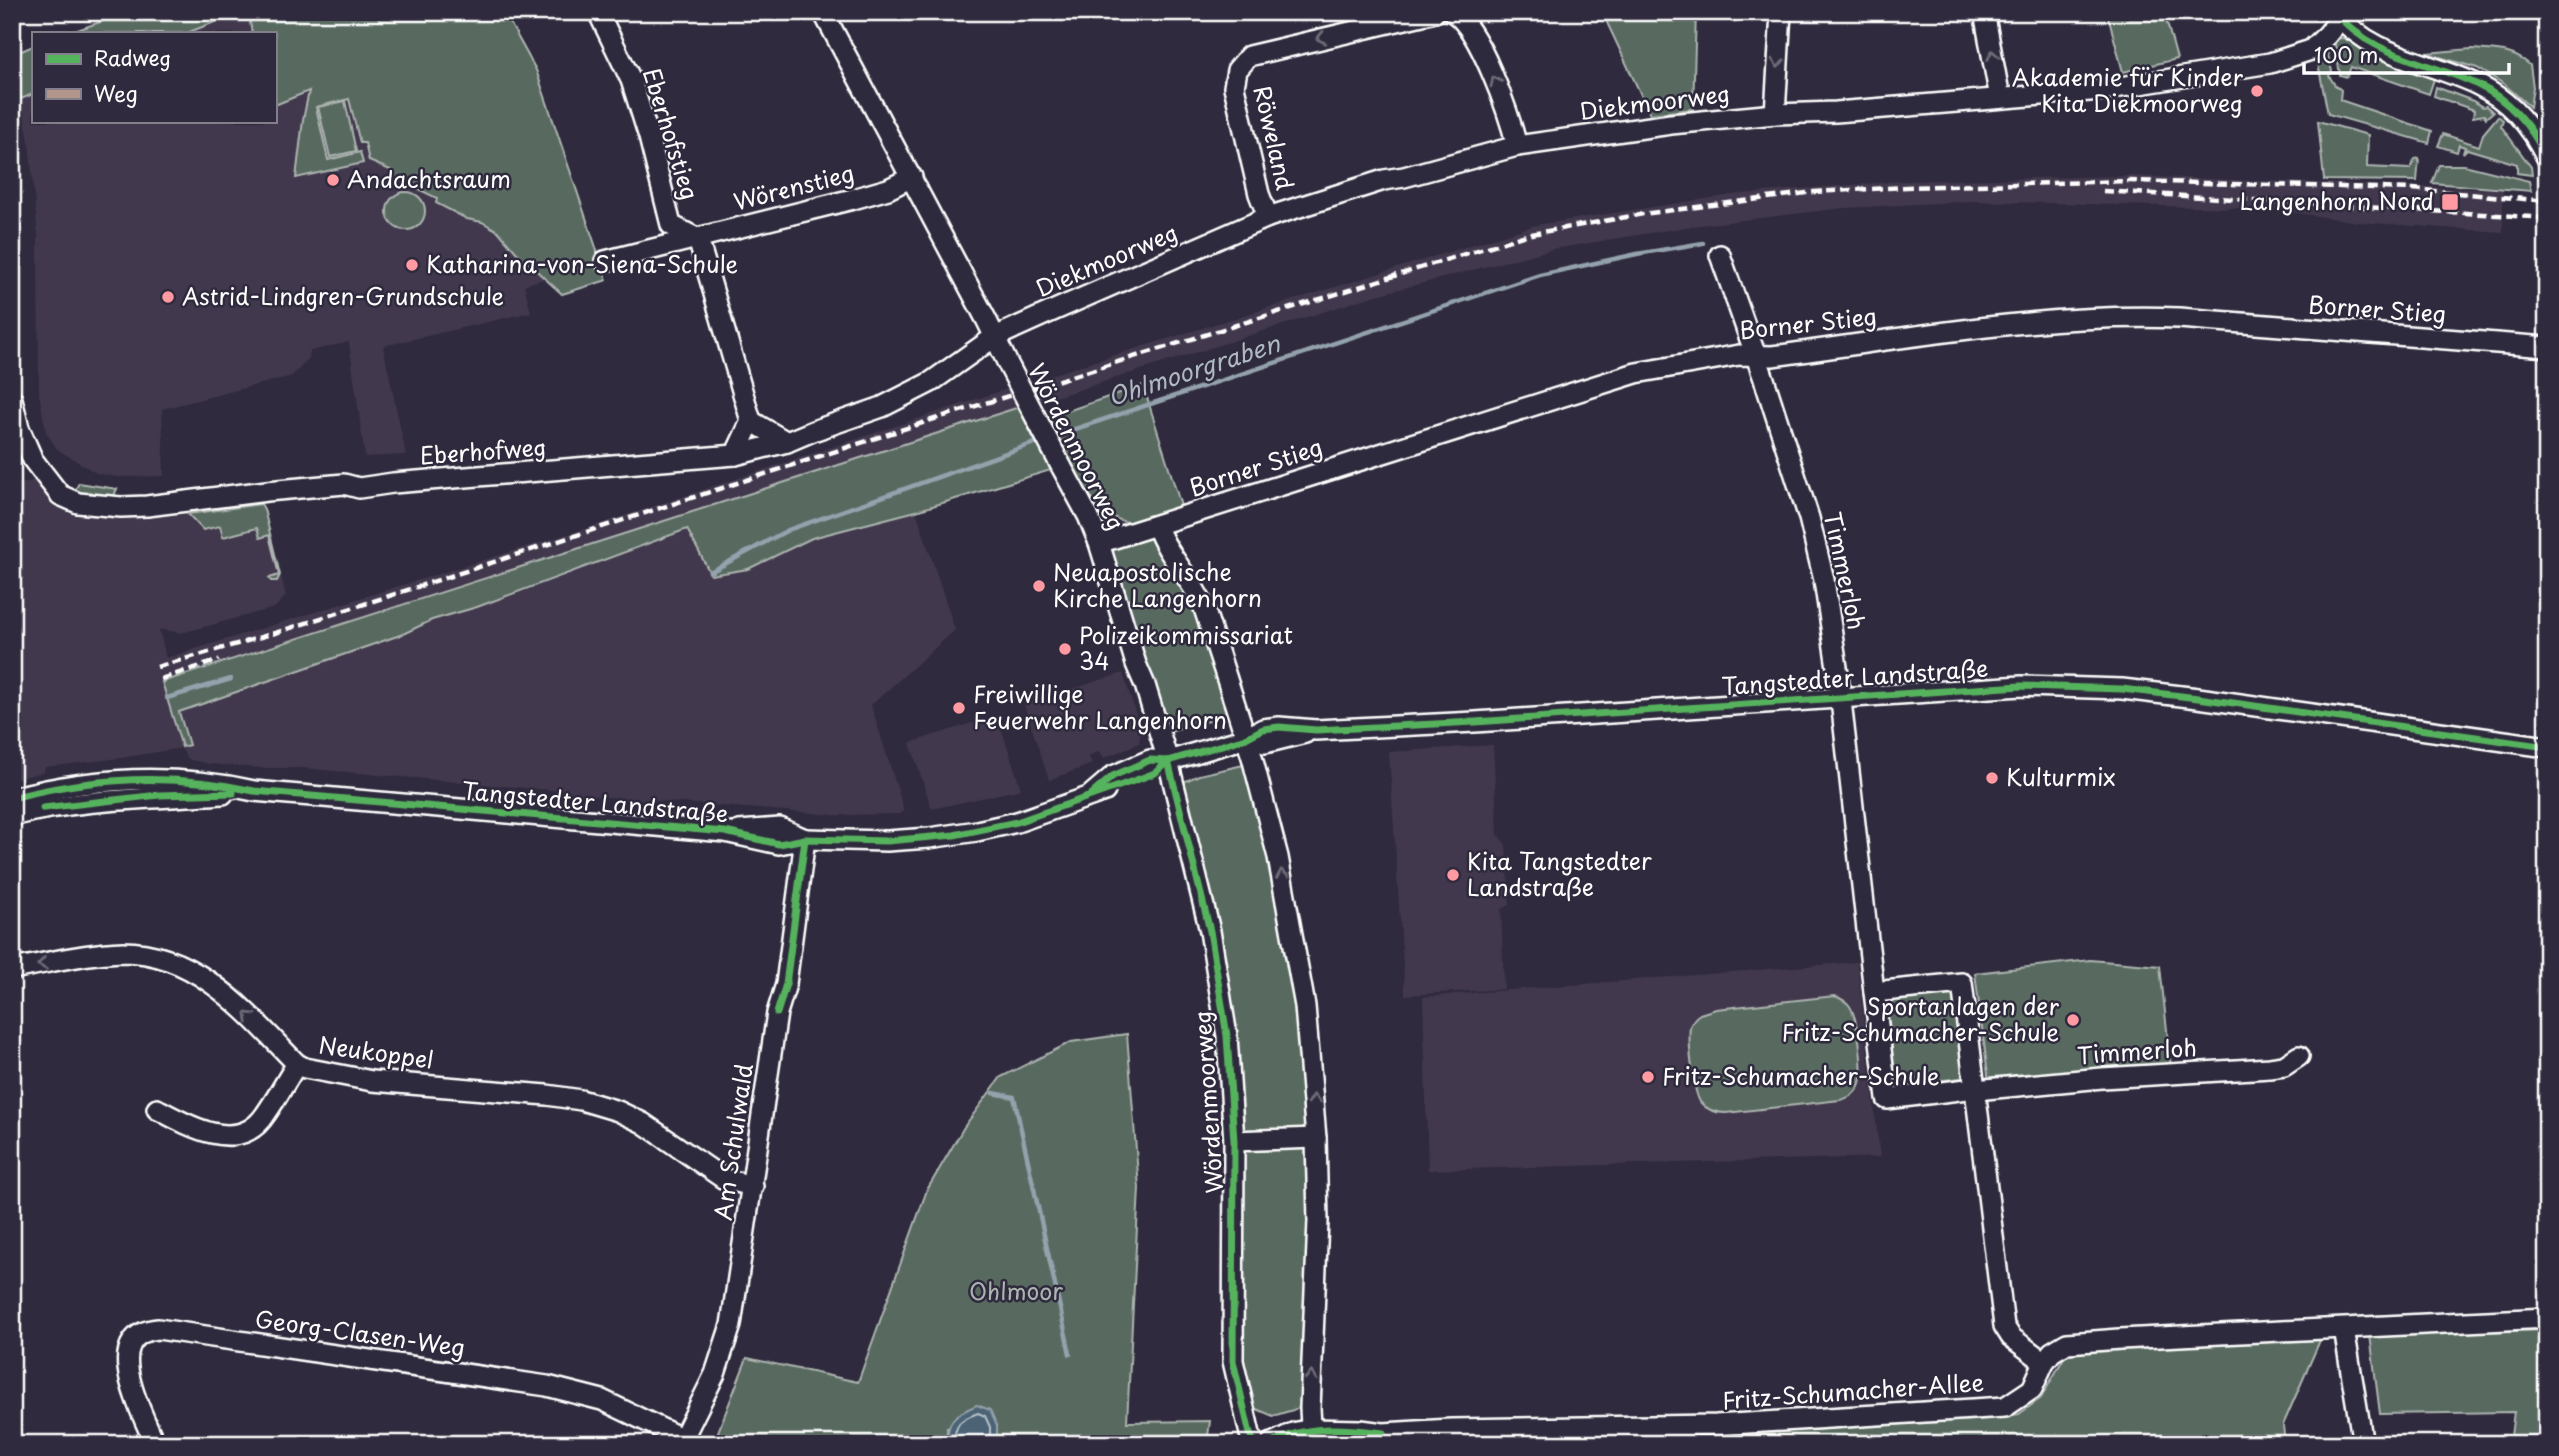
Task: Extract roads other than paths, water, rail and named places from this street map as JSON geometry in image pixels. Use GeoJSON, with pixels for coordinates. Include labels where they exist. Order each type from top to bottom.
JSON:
{"type":"FeatureCollection","features":[{"type":"Feature","properties":{"kind":"street","name":"Eberhofstieg"},"geometry":{"type":"LineString","coordinates":[[598,12],[631,79],[671,225],[698,239]]}},
{"type":"Feature","properties":{"kind":"street","name":"Wördenmoorweg"},"geometry":{"type":"LineString","coordinates":[[824,12],[1088,516],[1168,761],[1210,931],[1227,1036],[1234,1141],[1233,1361],[1250,1434],[1255,1444]]}},
{"type":"Feature","properties":{"kind":"street","name":"Röweland"},"geometry":{"type":"LineString","coordinates":[[1268,217],[1259,194],[1234,87],[1235,73],[1242,61],[1249,56],[1290,45],[1435,12]]}},
{"type":"Feature","properties":{"kind":"street"},"geometry":{"type":"LineString","coordinates":[[1453,12],[1464,20],[1482,54],[1508,111],[1517,146]]}},
{"type":"Feature","properties":{"kind":"street"},"geometry":{"type":"LineString","coordinates":[[1775,114],[1781,12]]}},
{"type":"Feature","properties":{"kind":"street"},"geometry":{"type":"LineString","coordinates":[[1984,12],[2000,98]]}},
{"type":"Feature","properties":{"kind":"street"},"geometry":{"type":"LineString","coordinates":[[2337,15],[2362,36],[2388,52],[2475,83],[2495,95],[2521,118],[2547,158]]}},
{"type":"Feature","properties":{"kind":"street","name":"Diekmoorweg"},"geometry":{"type":"LineString","coordinates":[[993,338],[1268,217],[1384,180],[1405,177],[1517,146],[1671,124],[1775,114],[2102,90],[2270,63],[2311,50],[2327,35],[2337,15]]}},
{"type":"Feature","properties":{"kind":"street","name":"Wörenstieg"},"geometry":{"type":"LineString","coordinates":[[605,261],[888,189],[912,177]]}},
{"type":"Feature","properties":{"kind":"street"},"geometry":{"type":"LineString","coordinates":[[698,239],[751,421],[735,455]]}},
{"type":"Feature","properties":{"kind":"street","name":"Timmerloh"},"geometry":{"type":"LineString","coordinates":[[1720,256],[1756,355],[1813,534],[1831,616],[1887,1099],[2102,1078],[2270,1068],[2284,1066],[2300,1056]]}},
{"type":"Feature","properties":{"kind":"street","name":"Borner Stieg"},"geometry":{"type":"LineString","coordinates":[[1099,543],[1636,373],[1739,355],[1772,356],[2030,321],[2126,317],[2179,318],[2547,348]]}},
{"type":"Feature","properties":{"kind":"street","name":"Eberhofweg"},"geometry":{"type":"LineString","coordinates":[[12,399],[27,449],[61,495],[78,503],[121,507],[147,506],[344,484],[359,488],[377,487],[393,483],[735,455],[787,442],[813,430],[882,407],[931,382],[993,338]]}},
{"type":"Feature","properties":{"kind":"street"},"geometry":{"type":"LineString","coordinates":[[751,421],[787,442]]}},
{"type":"Feature","properties":{"kind":"street","name":"Wördenmoorweg"},"geometry":{"type":"LineString","coordinates":[[1157,526],[1161,539],[1192,583],[1203,605],[1246,738],[1278,857],[1305,1006],[1316,1138],[1318,1221],[1311,1437]]}},
{"type":"Feature","properties":{"kind":"street","name":"Tangstedter Landstraße"},"geometry":{"type":"LineString","coordinates":[[12,798],[81,784],[158,778],[218,783],[254,791],[725,832],[772,827],[806,839],[887,841],[954,835],[1017,822],[1155,773],[1168,761],[1246,738],[1265,743],[1316,730],[2021,687],[2122,689],[2211,699],[2547,747]]}},
{"type":"Feature","properties":{"kind":"street","name":"Tangstedter Landstraße"},"geometry":{"type":"LineString","coordinates":[[12,816],[43,808],[114,800],[254,791]]}},
{"type":"Feature","properties":{"kind":"street","name":"Am Schulwald"},"geometry":{"type":"LineString","coordinates":[[681,1441],[715,1374],[731,1325],[777,1013],[786,984],[806,839]]}},
{"type":"Feature","properties":{"kind":"street","name":"Neukoppel"},"geometry":{"type":"LineString","coordinates":[[12,970],[114,953],[153,955],[181,964],[215,985],[297,1064],[305,1068],[372,1081],[581,1100],[618,1111],[643,1124],[724,1179],[752,1186]]}},
{"type":"Feature","properties":{"kind":"street"},"geometry":{"type":"LineString","coordinates":[[1874,992],[1962,983],[2004,1326],[2011,1337],[2044,1362]]}},
{"type":"Feature","properties":{"kind":"street"},"geometry":{"type":"LineString","coordinates":[[158,1109],[209,1133],[241,1135],[260,1121],[297,1064]]}},
{"type":"Feature","properties":{"kind":"street","name":"Wördenmoorweg"},"geometry":{"type":"LineString","coordinates":[[1234,1141],[1316,1138]]}},
{"type":"Feature","properties":{"kind":"street","name":"Fritz-Schumacher-Allee"},"geometry":{"type":"LineString","coordinates":[[1270,1444],[1293,1433],[1311,1437],[1361,1430],[1383,1433],[1451,1429],[1716,1425],[2004,1407],[2032,1389],[2044,1362],[2052,1352],[2067,1343],[2546,1316]]}},
{"type":"Feature","properties":{"kind":"street","name":"Georg-Clasen-Weg"},"geometry":{"type":"LineString","coordinates":[[155,1444],[131,1381],[126,1358],[130,1345],[139,1335],[158,1329],[547,1386],[602,1400],[681,1441]]}},
{"type":"Feature","properties":{"kind":"street"},"geometry":{"type":"LineString","coordinates":[[2344,1329],[2362,1444]]}},
{"type":"Feature","properties":{"kind":"street"},"geometry":{"type":"LineString","coordinates":[[1716,1425],[1725,1444]]}},
{"type":"Feature","properties":{"kind":"street","name":"Fritz-Schumacher-Allee"},"geometry":{"type":"LineString","coordinates":[[1359,1444],[1383,1433]]}},
{"type":"Feature","properties":{"kind":"water"},"geometry":{"type":"Polygon","coordinates":[[[977,1405],[990,1410],[997,1426],[997,1444],[947,1444],[949,1428],[954,1419],[977,1405]]]}},
{"type":"Feature","properties":{"kind":"waterway","name":"Ohlmoorgraben"},"geometry":{"type":"LineString","coordinates":[[1051,437],[1540,275],[1703,243]]}},
{"type":"Feature","properties":{"kind":"waterway","name":"Ohlmoorgraben"},"geometry":{"type":"LineString","coordinates":[[710,572],[788,530],[1043,440]]}},
{"type":"Feature","properties":{"kind":"waterway","name":"Ohlmoorgraben"},"geometry":{"type":"LineString","coordinates":[[167,698],[231,679]]}},
{"type":"Feature","properties":{"kind":"waterway","name":"Ohlmoorgraben"},"geometry":{"type":"LineString","coordinates":[[993,1093],[1014,1097],[1070,1354]]}},
{"type":"Feature","properties":{"kind":"railway"},"geometry":{"type":"LineString","coordinates":[[157,667],[275,633],[944,416],[1526,235],[1643,214],[1814,192],[1907,187],[2130,181],[2413,189],[2547,201]]}},
{"type":"Feature","properties":{"kind":"railway"},"geometry":{"type":"LineString","coordinates":[[2103,191],[2547,218]]}},
{"type":"Feature","properties":{"kind":"railway"},"geometry":{"type":"LineString","coordinates":[[161,679],[219,660]]}},
{"type":"Feature","properties":{"kind":"place","name":"Akademie für Kinder Kita Diekmoorweg"},"geometry":{"type":"Point","coordinates":[2257,91]}},
{"type":"Feature","properties":{"kind":"place","name":"Andachtsraum"},"geometry":{"type":"Point","coordinates":[333,180]}},
{"type":"Feature","properties":{"kind":"place","name":"Langenhorn Nord"},"geometry":{"type":"Point","coordinates":[2450,202]}},
{"type":"Feature","properties":{"kind":"place","name":"Katharina-von-Siena-Schule"},"geometry":{"type":"Point","coordinates":[412,265]}},
{"type":"Feature","properties":{"kind":"place","name":"Astrid-Lindgren-Grundschule"},"geometry":{"type":"Point","coordinates":[168,297]}},
{"type":"Feature","properties":{"kind":"place","name":"Neuapostolische Kirche Langenhorn"},"geometry":{"type":"Point","coordinates":[1039,586]}},
{"type":"Feature","properties":{"kind":"place","name":"Polizeikommissariat 34"},"geometry":{"type":"Point","coordinates":[1065,649]}},
{"type":"Feature","properties":{"kind":"place","name":"Freiwillige Feuerwehr Langenhorn"},"geometry":{"type":"Point","coordinates":[959,708]}},
{"type":"Feature","properties":{"kind":"place","name":"Kulturmix"},"geometry":{"type":"Point","coordinates":[1992,778]}},
{"type":"Feature","properties":{"kind":"place","name":"Kita Tangstedter Landstraße"},"geometry":{"type":"Point","coordinates":[1453,875]}},
{"type":"Feature","properties":{"kind":"place","name":"Sportanlagen der Fritz-Schumacher-Schule"},"geometry":{"type":"Point","coordinates":[2073,1020]}},
{"type":"Feature","properties":{"kind":"place","name":"Fritz-Schumacher-Schule"},"geometry":{"type":"Point","coordinates":[1648,1077]}},
{"type":"Feature","properties":{"kind":"park label","name":"Ohlmoor"},"geometry":{"type":"Point","coordinates":[1016,1292]}}]}
